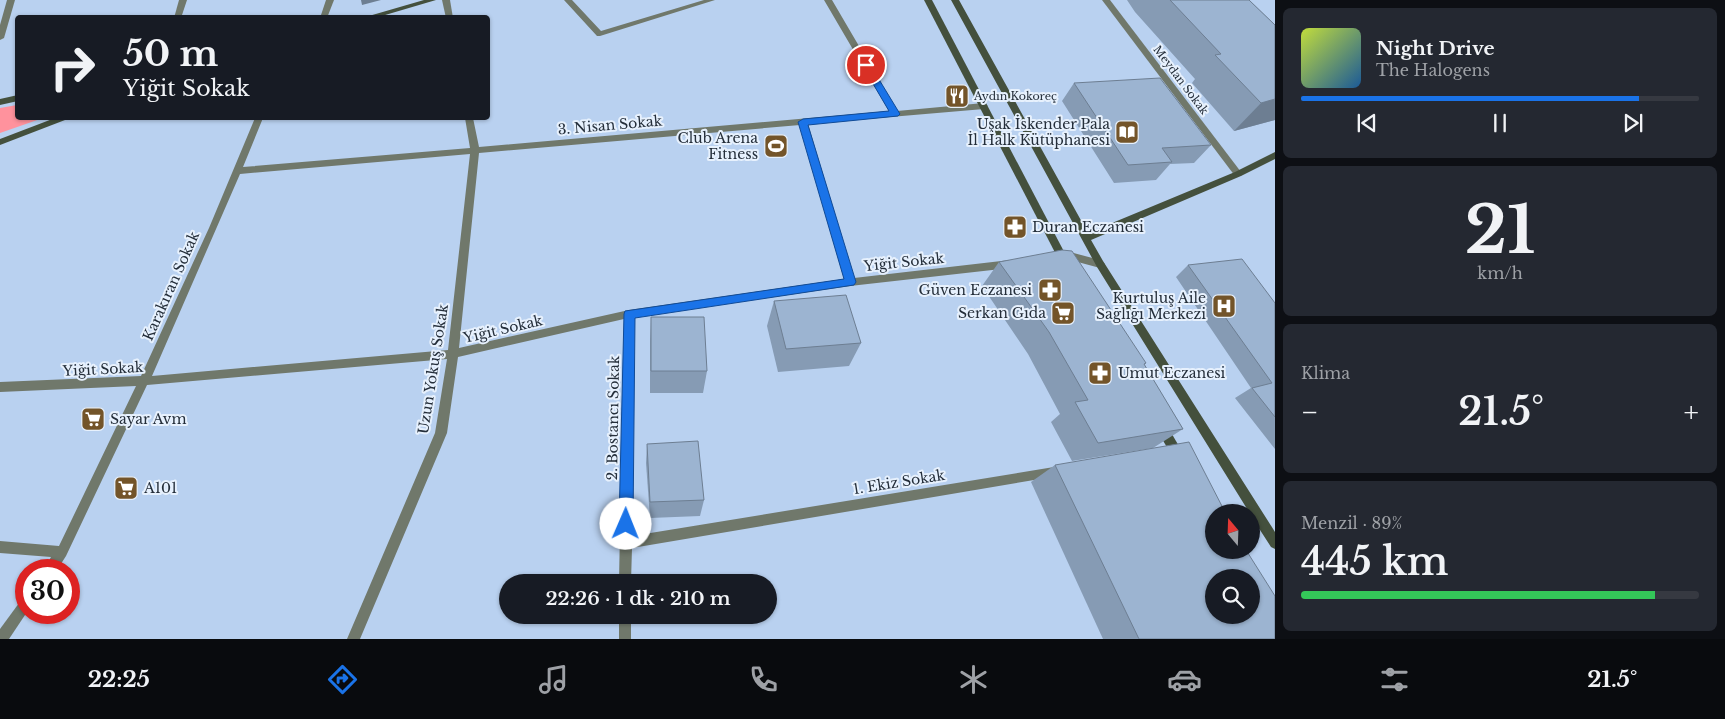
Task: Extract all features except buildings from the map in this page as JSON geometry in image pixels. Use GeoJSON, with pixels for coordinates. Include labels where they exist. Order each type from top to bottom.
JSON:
{"type":"FeatureCollection","features":[{"type":"Feature","properties":{"kind":"main road"},"geometry":{"type":"LineString","coordinates":[[376,15],[432,0]]}},
{"type":"Feature","properties":{"kind":"main road"},"geometry":{"type":"LineString","coordinates":[[928,0],[984,106],[1055,254],[1074,271]]}},
{"type":"Feature","properties":{"kind":"main road"},"geometry":{"type":"LineString","coordinates":[[955,0],[1100,264],[1275,543]]}},
{"type":"Feature","properties":{"kind":"main road"},"geometry":{"type":"LineString","coordinates":[[0,102],[15,99]]}},
{"type":"Feature","properties":{"kind":"main road"},"geometry":{"type":"LineString","coordinates":[[0,142],[57,120]]}},
{"type":"Feature","properties":{"kind":"main road"},"geometry":{"type":"LineString","coordinates":[[1086,238],[1238,174],[1275,155]]}},
{"type":"Feature","properties":{"kind":"main road"},"geometry":{"type":"LineString","coordinates":[[1156,417],[1171,452],[1186,469]]}},
{"type":"Feature","properties":{"kind":"street"},"geometry":{"type":"LineString","coordinates":[[0,38],[12,0]]}},
{"type":"Feature","properties":{"kind":"street"},"geometry":{"type":"LineString","coordinates":[[178,15],[183,0]]}},
{"type":"Feature","properties":{"kind":"street"},"geometry":{"type":"LineString","coordinates":[[324,15],[330,0]]}},
{"type":"Feature","properties":{"kind":"street"},"geometry":{"type":"LineString","coordinates":[[446,0],[449,15]]}},
{"type":"Feature","properties":{"kind":"street"},"geometry":{"type":"LineString","coordinates":[[568,0],[600,34],[711,0]]}},
{"type":"Feature","properties":{"kind":"street"},"geometry":{"type":"LineString","coordinates":[[828,0],[895,114]]}},
{"type":"Feature","properties":{"kind":"street","name":"Meydan Sokak"},"geometry":{"type":"LineString","coordinates":[[1106,0],[1238,174]]}},
{"type":"Feature","properties":{"kind":"street","name":"3. Nisan Sokak"},"geometry":{"type":"LineString","coordinates":[[238,171],[984,106]]}},
{"type":"Feature","properties":{"kind":"street","name":"Karakıran Sokak"},"geometry":{"type":"LineString","coordinates":[[57,559],[145,381],[238,171],[258,120]]}},
{"type":"Feature","properties":{"kind":"street","name":"Uzun Yokuş Sokak"},"geometry":{"type":"LineString","coordinates":[[354,639],[441,433],[454,354],[475,150],[469,120]]}},
{"type":"Feature","properties":{"kind":"street"},"geometry":{"type":"LineString","coordinates":[[803,122],[850,282]]}},
{"type":"Feature","properties":{"kind":"street"},"geometry":{"type":"LineString","coordinates":[[1055,254],[1100,264]]}},
{"type":"Feature","properties":{"kind":"street","name":"Yiğit Sokak"},"geometry":{"type":"LineString","coordinates":[[0,387],[145,381],[454,354],[629,314],[850,282],[1015,264]]}},
{"type":"Feature","properties":{"kind":"street"},"geometry":{"type":"LineString","coordinates":[[1053,270],[1074,271],[1100,264]]}},
{"type":"Feature","properties":{"kind":"street","name":"2. Bostancı Sokak"},"geometry":{"type":"LineString","coordinates":[[625,574],[629,314]]}},
{"type":"Feature","properties":{"kind":"street","name":"1. Ekiz Sokak"},"geometry":{"type":"LineString","coordinates":[[626,542],[1068,469]]}},
{"type":"Feature","properties":{"kind":"street"},"geometry":{"type":"LineString","coordinates":[[0,547],[62,552]]}},
{"type":"Feature","properties":{"kind":"street"},"geometry":{"type":"LineString","coordinates":[[1,639],[15,619]]}},
{"type":"Feature","properties":{"kind":"street"},"geometry":{"type":"LineString","coordinates":[[624,639],[625,624]]}},
{"type":"Feature","properties":{"kind":"shaded area"},"geometry":{"type":"Polygon","coordinates":[[[15,105],[15,120],[37,120],[0,133],[0,108],[15,105]]]}},
{"type":"Feature","properties":{"kind":"place","name":"Aydın Kokoreç"},"geometry":{"type":"Point","coordinates":[957,96]}},
{"type":"Feature","properties":{"kind":"place","name":"Uşak İskender Pala İl Halk Kütüphanesi"},"geometry":{"type":"Point","coordinates":[1127,132]}},
{"type":"Feature","properties":{"kind":"place","name":"Club Arena Fitness"},"geometry":{"type":"Point","coordinates":[776,146]}},
{"type":"Feature","properties":{"kind":"place","name":"Duran Eczanesi"},"geometry":{"type":"Point","coordinates":[1015,227]}},
{"type":"Feature","properties":{"kind":"place","name":"Güven Eczanesi"},"geometry":{"type":"Point","coordinates":[1050,290]}},
{"type":"Feature","properties":{"kind":"place","name":"Kurtuluş Aile Sağlığı Merkezi"},"geometry":{"type":"Point","coordinates":[1224,306]}},
{"type":"Feature","properties":{"kind":"place","name":"Serkan Gıda"},"geometry":{"type":"Point","coordinates":[1063,313]}},
{"type":"Feature","properties":{"kind":"place","name":"Umut Eczanesi"},"geometry":{"type":"Point","coordinates":[1100,373]}},
{"type":"Feature","properties":{"kind":"place","name":"Sayar Avm"},"geometry":{"type":"Point","coordinates":[93,419]}},
{"type":"Feature","properties":{"kind":"place","name":"A101"},"geometry":{"type":"Point","coordinates":[126,488]}},
{"type":"Feature","properties":{"kind":"route"},"geometry":{"type":"LineString","coordinates":[[626,524],[629,314],[850,282],[803,122],[895,114],[866,65]]}}]}
